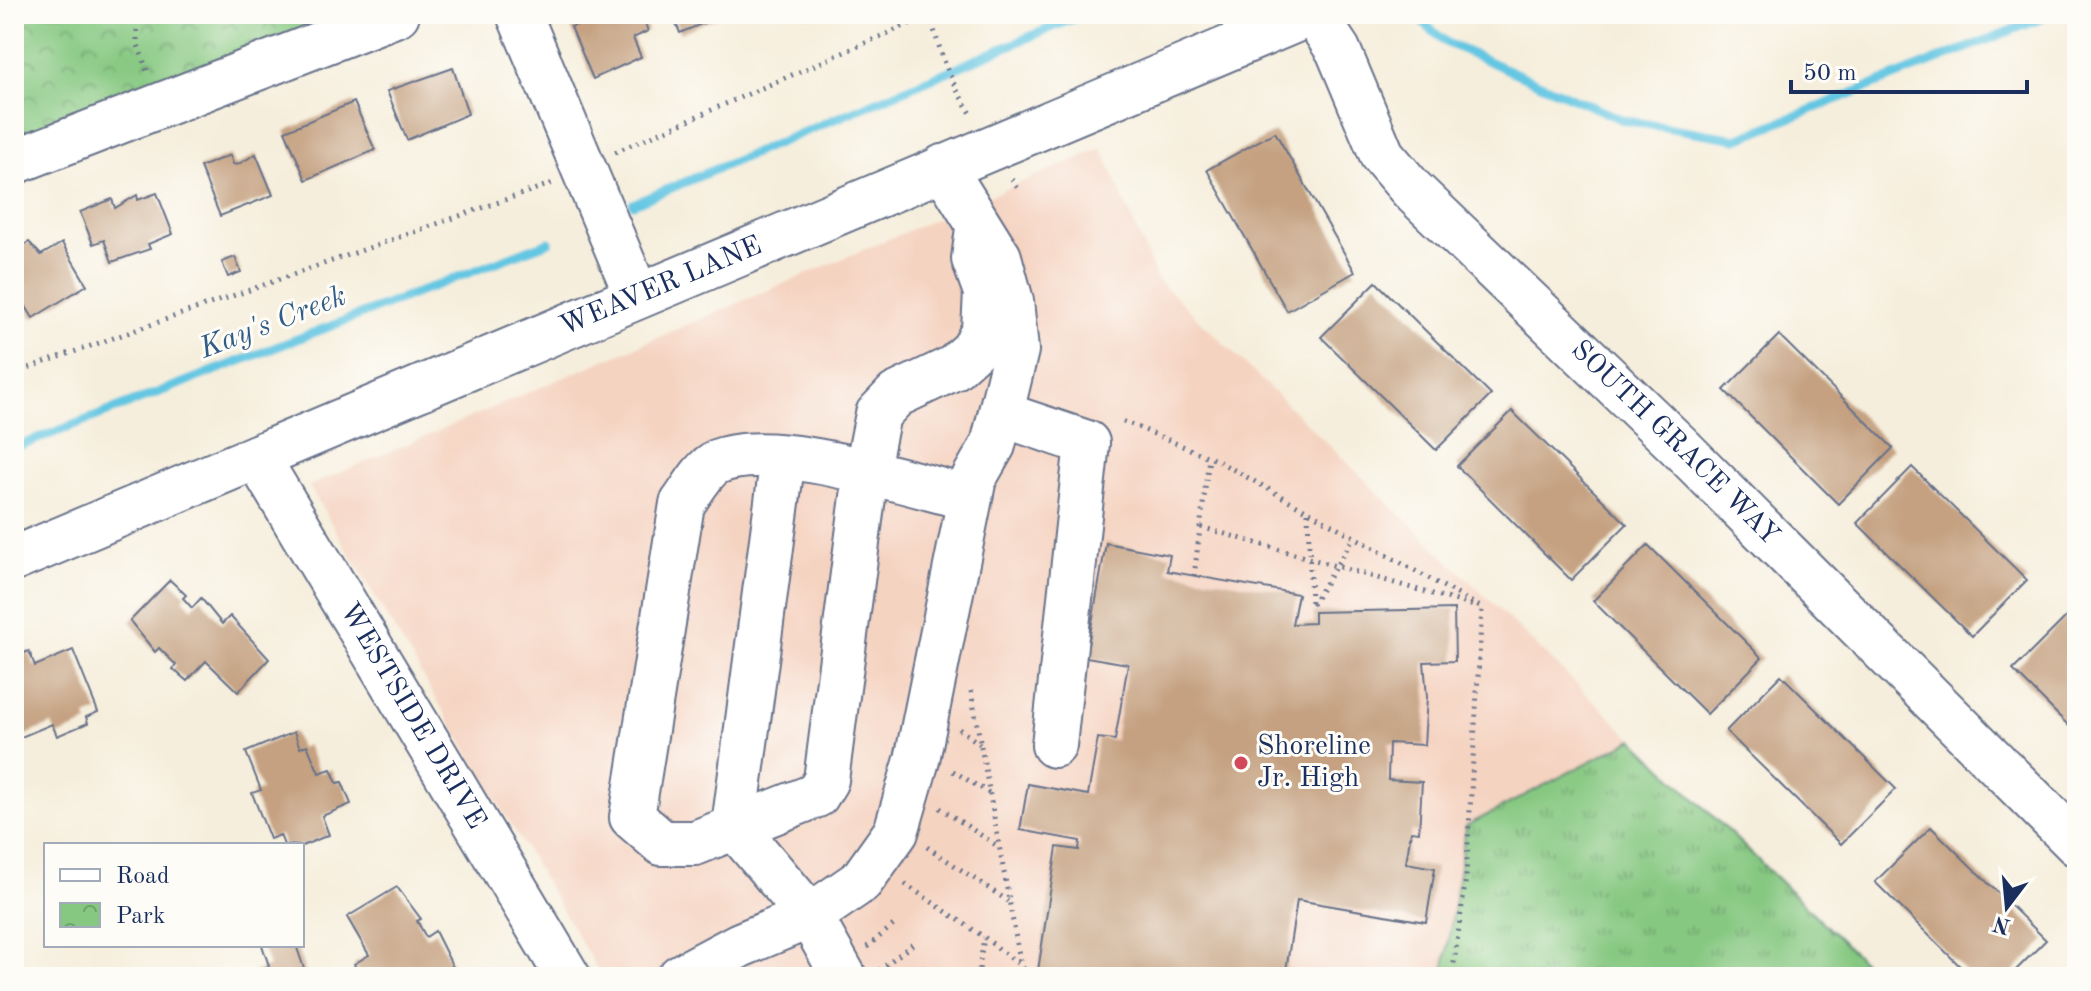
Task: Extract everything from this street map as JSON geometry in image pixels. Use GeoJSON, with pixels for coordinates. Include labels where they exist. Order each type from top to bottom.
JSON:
{"type":"FeatureCollection","features":[{"type":"Feature","properties":{"kind":"street"},"geometry":{"type":"LineString","coordinates":[[14,162],[397,14]]}},
{"type":"Feature","properties":{"kind":"street"},"geometry":{"type":"LineString","coordinates":[[519,14],[637,296]]}},
{"type":"Feature","properties":{"kind":"street","name":"WEAVER LANE"},"geometry":{"type":"LineString","coordinates":[[14,559],[1312,14]]}},
{"type":"Feature","properties":{"kind":"street","name":"SOUTH GRACE WAY"},"geometry":{"type":"LineString","coordinates":[[1312,14],[1338,50],[1382,155],[1412,190],[1678,445],[2077,844]]}},
{"type":"Feature","properties":{"kind":"street"},"geometry":{"type":"LineString","coordinates":[[709,970],[810,916],[861,881],[896,832],[917,760],[969,498],[974,478],[993,445],[1016,350],[1011,301],[999,257],[978,228],[943,167]]}},
{"type":"Feature","properties":{"kind":"street"},"geometry":{"type":"LineString","coordinates":[[969,498],[866,474],[757,453],[715,462],[682,504],[632,817],[662,843],[695,843],[817,795],[826,780],[866,474],[878,414],[896,395],[953,368],[973,350],[984,330],[986,292],[974,259],[978,228]]}},
{"type":"Feature","properties":{"kind":"street"},"geometry":{"type":"LineString","coordinates":[[1001,414],[1087,443],[1054,745]]}},
{"type":"Feature","properties":{"kind":"street","name":"WESTSIDE DRIVE"},"geometry":{"type":"LineString","coordinates":[[257,457],[568,977]]}},
{"type":"Feature","properties":{"kind":"street"},"geometry":{"type":"LineString","coordinates":[[783,457],[734,826],[810,916],[844,977]]}},
{"type":"Feature","properties":{"kind":"path"},"geometry":{"type":"LineString","coordinates":[[137,14],[137,42],[148,75]]}},
{"type":"Feature","properties":{"kind":"path"},"geometry":{"type":"LineString","coordinates":[[603,157],[931,14],[942,59],[956,93],[977,121]]}},
{"type":"Feature","properties":{"kind":"path"},"geometry":{"type":"LineString","coordinates":[[14,373],[556,182]]}},
{"type":"Feature","properties":{"kind":"path"},"geometry":{"type":"LineString","coordinates":[[1123,421],[1209,458],[1482,608]]}},
{"type":"Feature","properties":{"kind":"path"},"geometry":{"type":"LineString","coordinates":[[1194,576],[1209,458]]}},
{"type":"Feature","properties":{"kind":"path"},"geometry":{"type":"LineString","coordinates":[[1308,511],[1311,606],[1354,537]]}},
{"type":"Feature","properties":{"kind":"path"},"geometry":{"type":"LineString","coordinates":[[1201,527],[1482,608]]}},
{"type":"Feature","properties":{"kind":"path"},"geometry":{"type":"LineString","coordinates":[[1452,977],[1466,877],[1482,608]]}},
{"type":"Feature","properties":{"kind":"path"},"geometry":{"type":"LineString","coordinates":[[970,682],[1021,966]]}},
{"type":"Feature","properties":{"kind":"path"},"geometry":{"type":"LineString","coordinates":[[955,727],[981,744]]}},
{"type":"Feature","properties":{"kind":"path"},"geometry":{"type":"LineString","coordinates":[[948,768],[990,794]]}},
{"type":"Feature","properties":{"kind":"path"},"geometry":{"type":"LineString","coordinates":[[937,806],[999,847]]}},
{"type":"Feature","properties":{"kind":"path"},"geometry":{"type":"LineString","coordinates":[[922,844],[1009,902]]}},
{"type":"Feature","properties":{"kind":"path"},"geometry":{"type":"LineString","coordinates":[[905,884],[984,937],[1035,977]]}},
{"type":"Feature","properties":{"kind":"path"},"geometry":{"type":"LineString","coordinates":[[978,977],[984,937]]}},
{"type":"Feature","properties":{"kind":"path"},"geometry":{"type":"LineString","coordinates":[[870,977],[913,944]]}},
{"type":"Feature","properties":{"kind":"path"},"geometry":{"type":"LineString","coordinates":[[910,977],[928,964]]}},
{"type":"Feature","properties":{"kind":"shaded area"},"geometry":{"type":"Polygon","coordinates":[[[1102,148],[1157,279],[1633,739],[1466,826],[1443,977],[602,977],[309,486],[1102,148]]]}},
{"type":"Feature","properties":{"kind":"green space"},"geometry":{"type":"Polygon","coordinates":[[[14,14],[304,14],[311,27],[14,141],[14,14]]]}},
{"type":"Feature","properties":{"kind":"green space"},"geometry":{"type":"Polygon","coordinates":[[[1633,739],[1879,977],[1443,977],[1466,826],[1633,739]]]}},
{"type":"Feature","properties":{"kind":"building"},"geometry":{"type":"Polygon","coordinates":[[[589,14],[641,14],[648,31],[633,38],[641,57],[593,79],[571,27],[591,19],[589,14]]]}},
{"type":"Feature","properties":{"kind":"building"},"geometry":{"type":"Polygon","coordinates":[[[672,14],[725,14],[680,33],[672,14]]]}},
{"type":"Feature","properties":{"kind":"building"},"geometry":{"type":"Polygon","coordinates":[[[453,68],[468,114],[407,140],[387,91],[453,68]]]}},
{"type":"Feature","properties":{"kind":"building"},"geometry":{"type":"Polygon","coordinates":[[[354,102],[375,150],[306,180],[285,131],[354,102]]]}},
{"type":"Feature","properties":{"kind":"building"},"geometry":{"type":"Polygon","coordinates":[[[1275,132],[1355,272],[1287,311],[1207,170],[1275,132]]]}},
{"type":"Feature","properties":{"kind":"building"},"geometry":{"type":"Polygon","coordinates":[[[256,154],[273,195],[220,216],[200,167],[230,155],[233,164],[237,165],[256,154]]]}},
{"type":"Feature","properties":{"kind":"building"},"geometry":{"type":"Polygon","coordinates":[[[157,193],[173,234],[148,244],[150,249],[112,262],[104,240],[93,244],[80,212],[112,199],[115,208],[137,195],[138,200],[157,193]]]}},
{"type":"Feature","properties":{"kind":"building"},"geometry":{"type":"Polygon","coordinates":[[[29,242],[41,255],[62,243],[87,285],[33,318],[14,287],[14,251],[29,242]]]}},
{"type":"Feature","properties":{"kind":"building"},"geometry":{"type":"Polygon","coordinates":[[[235,257],[241,272],[228,277],[222,262],[235,257]]]}},
{"type":"Feature","properties":{"kind":"building"},"geometry":{"type":"Polygon","coordinates":[[[1376,282],[1491,395],[1436,450],[1321,337],[1376,282]]]}},
{"type":"Feature","properties":{"kind":"building"},"geometry":{"type":"Polygon","coordinates":[[[1779,335],[1893,448],[1838,504],[1724,390],[1779,335]]]}},
{"type":"Feature","properties":{"kind":"building"},"geometry":{"type":"Polygon","coordinates":[[[1512,411],[1627,524],[1571,580],[1457,466],[1512,411]]]}},
{"type":"Feature","properties":{"kind":"building"},"geometry":{"type":"Polygon","coordinates":[[[1912,467],[2027,580],[1972,636],[1857,523],[1912,467]]]}},
{"type":"Feature","properties":{"kind":"building","name":"Shoreline Jr. High"},"geometry":{"type":"Polygon","coordinates":[[[1106,543],[1170,555],[1167,571],[1298,594],[1292,624],[1314,623],[1314,612],[1454,609],[1455,661],[1424,662],[1427,697],[1424,745],[1389,743],[1388,780],[1422,782],[1419,832],[1411,831],[1406,863],[1435,868],[1426,922],[1297,900],[1285,977],[1037,977],[1057,847],[1079,850],[1080,841],[1020,830],[1028,784],[1088,795],[1098,738],[1115,740],[1128,664],[1086,657],[1106,543]]]}},
{"type":"Feature","properties":{"kind":"building"},"geometry":{"type":"Polygon","coordinates":[[[1648,545],[1762,658],[1707,714],[1593,601],[1648,545]]]}},
{"type":"Feature","properties":{"kind":"building"},"geometry":{"type":"Polygon","coordinates":[[[170,580],[186,595],[183,598],[192,608],[201,598],[222,624],[230,616],[269,659],[238,692],[206,661],[187,681],[173,669],[176,665],[159,648],[155,652],[130,621],[170,580]]]}},
{"type":"Feature","properties":{"kind":"building"},"geometry":{"type":"Polygon","coordinates":[[[2068,615],[2077,624],[2077,734],[2013,670],[2068,615]]]}},
{"type":"Feature","properties":{"kind":"building"},"geometry":{"type":"Polygon","coordinates":[[[73,650],[98,712],[86,717],[88,723],[57,736],[52,724],[14,740],[14,657],[29,651],[35,666],[73,650]]]}},
{"type":"Feature","properties":{"kind":"building"},"geometry":{"type":"Polygon","coordinates":[[[1781,675],[1896,789],[1841,844],[1726,731],[1781,675]]]}},
{"type":"Feature","properties":{"kind":"building"},"geometry":{"type":"Polygon","coordinates":[[[294,732],[300,748],[307,745],[319,773],[331,769],[337,783],[342,782],[351,804],[322,816],[329,835],[304,845],[283,843],[280,835],[270,839],[252,793],[261,790],[246,752],[294,732]]]}},
{"type":"Feature","properties":{"kind":"building"},"geometry":{"type":"Polygon","coordinates":[[[1931,827],[2046,940],[2009,977],[1971,977],[1875,882],[1931,827]]]}},
{"type":"Feature","properties":{"kind":"building"},"geometry":{"type":"Polygon","coordinates":[[[397,887],[421,919],[417,921],[426,937],[435,931],[458,977],[361,977],[354,964],[369,955],[347,917],[397,887]]]}},
{"type":"Feature","properties":{"kind":"building"},"geometry":{"type":"Polygon","coordinates":[[[263,947],[297,947],[307,977],[241,977],[269,966],[263,947]]]}},
{"type":"Feature","properties":{"kind":"waterway","name":"Kay's Creek"},"geometry":{"type":"LineString","coordinates":[[633,204],[1084,14]]}},
{"type":"Feature","properties":{"kind":"waterway","name":"Kay's Creek"},"geometry":{"type":"LineString","coordinates":[[1413,14],[1447,43],[1623,120],[1737,139],[2040,19]]}},
{"type":"Feature","properties":{"kind":"waterway","name":"Kay's Creek"},"geometry":{"type":"LineString","coordinates":[[14,448],[549,242]]}},
{"type":"Feature","properties":{"kind":"place","name":"Shoreline Jr. High"},"geometry":{"type":"Point","coordinates":[1241,763]}}]}
